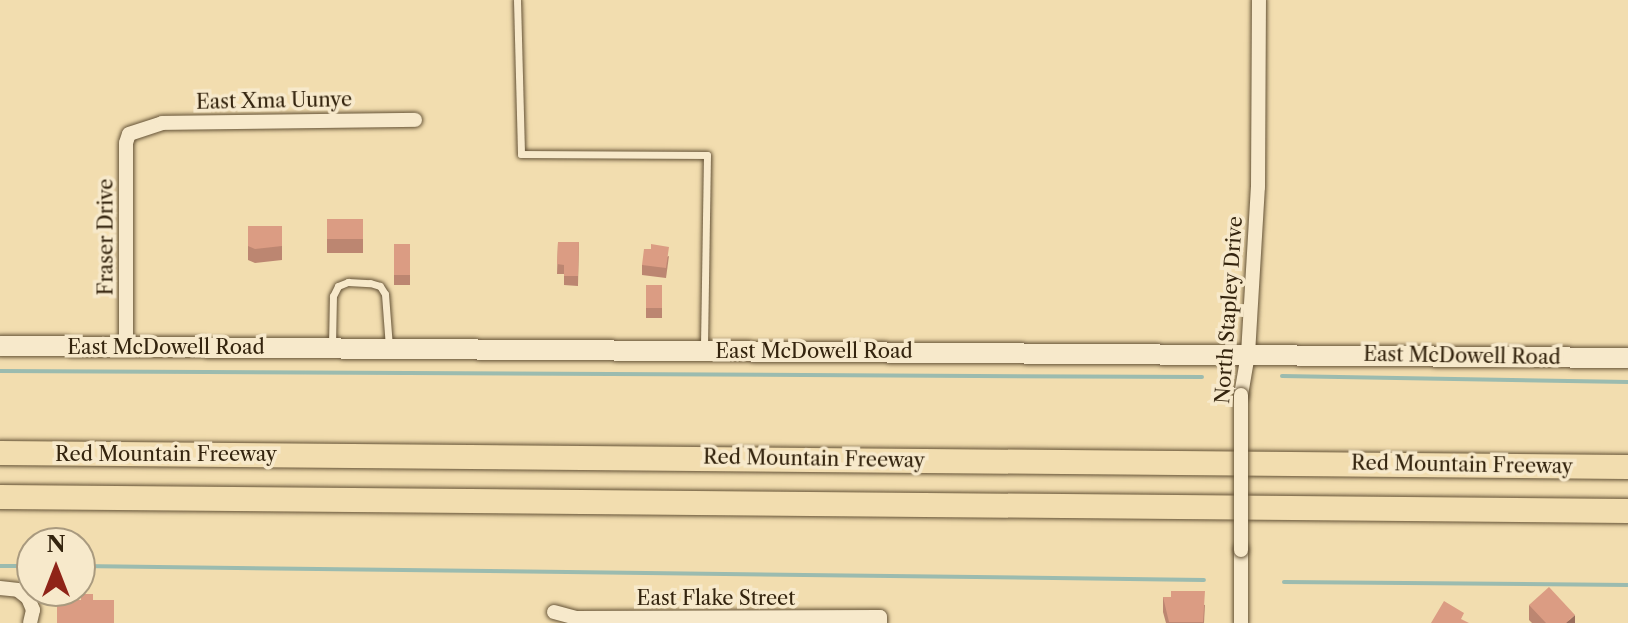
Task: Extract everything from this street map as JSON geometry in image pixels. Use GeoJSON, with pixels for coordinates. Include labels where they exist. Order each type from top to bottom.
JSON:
{"type":"FeatureCollection","features":[{"type":"Feature","properties":{"kind":"highway","name":"Red Mountain Freeway"},"geometry":{"type":"LineString","coordinates":[[0,453],[1628,467]]}},
{"type":"Feature","properties":{"kind":"highway"},"geometry":{"type":"LineString","coordinates":[[0,497],[1628,511]]}},
{"type":"Feature","properties":{"kind":"street","name":"North Stapley Drive"},"geometry":{"type":"LineString","coordinates":[[1241,623],[1241,395],[1248,354],[1258,187],[1259,0]]}},
{"type":"Feature","properties":{"kind":"street","name":"East Xma Uunye"},"geometry":{"type":"LineString","coordinates":[[134,130],[162,123],[415,120]]}},
{"type":"Feature","properties":{"kind":"street","name":"Fraser Drive"},"geometry":{"type":"LineString","coordinates":[[126,347],[126,137],[134,130]]}},
{"type":"Feature","properties":{"kind":"street","name":"East McDowell Road"},"geometry":{"type":"LineString","coordinates":[[0,346],[1628,358]]}},
{"type":"Feature","properties":{"kind":"street"},"geometry":{"type":"LineString","coordinates":[[0,588],[18,590],[28,598],[33,610],[30,623]]}},
{"type":"Feature","properties":{"kind":"street","name":"East Flake Street"},"geometry":{"type":"LineString","coordinates":[[554,612],[576,618],[880,620]]}},
{"type":"Feature","properties":{"kind":"lane"},"geometry":{"type":"LineString","coordinates":[[517,0],[521,154],[707,155],[704,350]]}},
{"type":"Feature","properties":{"kind":"lane"},"geometry":{"type":"LineString","coordinates":[[332,348],[333,296],[338,286],[348,282],[380,286],[385,294],[389,349]]}},
{"type":"Feature","properties":{"kind":"building"},"geometry":{"type":"Polygon","coordinates":[[[327,219],[363,219],[363,239],[327,239],[327,219]]]}},
{"type":"Feature","properties":{"kind":"building"},"geometry":{"type":"Polygon","coordinates":[[[248,226],[282,226],[282,246],[255,249],[248,246],[248,226]]]}},
{"type":"Feature","properties":{"kind":"building"},"geometry":{"type":"Polygon","coordinates":[[[558,242],[579,242],[578,276],[564,276],[564,265],[557,264],[558,242]]]}},
{"type":"Feature","properties":{"kind":"building"},"geometry":{"type":"Polygon","coordinates":[[[394,244],[410,244],[410,275],[394,275],[394,244]]]}},
{"type":"Feature","properties":{"kind":"building"},"geometry":{"type":"Polygon","coordinates":[[[651,244],[669,247],[666,268],[642,265],[644,249],[651,249],[651,244]]]}},
{"type":"Feature","properties":{"kind":"building"},"geometry":{"type":"Polygon","coordinates":[[[646,285],[662,285],[662,308],[646,308],[646,285]]]}},
{"type":"Feature","properties":{"kind":"building"},"geometry":{"type":"Polygon","coordinates":[[[1549,587],[1575,615],[1566,623],[1546,623],[1529,605],[1549,587]]]}},
{"type":"Feature","properties":{"kind":"building"},"geometry":{"type":"Polygon","coordinates":[[[1171,591],[1205,591],[1203,622],[1169,622],[1163,597],[1171,597],[1171,591]]]}},
{"type":"Feature","properties":{"kind":"building"},"geometry":{"type":"Polygon","coordinates":[[[96,600],[114,600],[114,623],[57,623],[57,607],[96,607],[96,600]]]}},
{"type":"Feature","properties":{"kind":"building"},"geometry":{"type":"Polygon","coordinates":[[[1444,601],[1464,613],[1461,619],[1469,623],[1431,623],[1444,601]]]}},
{"type":"Feature","properties":{"kind":"waterway"},"geometry":{"type":"LineString","coordinates":[[0,371],[1202,377]]}},
{"type":"Feature","properties":{"kind":"waterway"},"geometry":{"type":"LineString","coordinates":[[1282,376],[1628,382]]}},
{"type":"Feature","properties":{"kind":"waterway"},"geometry":{"type":"LineString","coordinates":[[0,566],[16,566]]}},
{"type":"Feature","properties":{"kind":"waterway"},"geometry":{"type":"LineString","coordinates":[[96,566],[1204,580]]}},
{"type":"Feature","properties":{"kind":"waterway"},"geometry":{"type":"LineString","coordinates":[[1284,582],[1628,585]]}}]}
